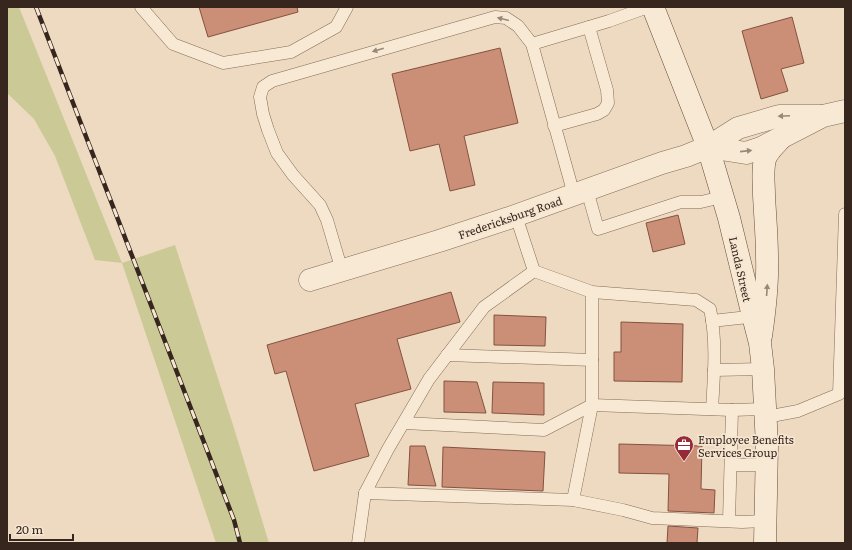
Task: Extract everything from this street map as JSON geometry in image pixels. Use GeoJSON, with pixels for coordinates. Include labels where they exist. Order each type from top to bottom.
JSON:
{"type":"FeatureCollection","features":[{"type":"Feature","properties":{"kind":"main road","name":"Landa Street"},"geometry":{"type":"LineString","coordinates":[[653,7],[708,147],[758,316]]}},
{"type":"Feature","properties":{"kind":"main road","name":"Fredericksburg Road"},"geometry":{"type":"LineString","coordinates":[[310,280],[440,241],[516,216],[662,163],[686,156],[708,147],[738,128],[780,116],[823,116],[845,111]]}},
{"type":"Feature","properties":{"kind":"main road","name":"Fredericksburg Road"},"geometry":{"type":"LineString","coordinates":[[708,147],[746,153],[761,148],[823,116]]}},
{"type":"Feature","properties":{"kind":"main road"},"geometry":{"type":"LineString","coordinates":[[765,543],[767,445],[763,369],[758,316],[767,282],[768,258],[764,167],[766,156],[782,137]]}},
{"type":"Feature","properties":{"kind":"lane"},"geometry":{"type":"LineString","coordinates":[[141,7],[173,44],[224,63],[291,52],[336,27],[348,7]]}},
{"type":"Feature","properties":{"kind":"lane"},"geometry":{"type":"LineString","coordinates":[[532,44],[648,7]]}},
{"type":"Feature","properties":{"kind":"lane"},"geometry":{"type":"LineString","coordinates":[[342,271],[327,220],[320,204],[293,175],[277,153],[263,114],[260,97],[263,87],[272,81],[495,17],[506,18],[518,26],[532,44],[554,126],[581,192],[598,228],[681,202],[701,202],[722,196]]}},
{"type":"Feature","properties":{"kind":"lane"},"geometry":{"type":"LineString","coordinates":[[554,126],[597,114],[604,110],[608,103],[607,90],[589,27]]}},
{"type":"Feature","properties":{"kind":"lane"},"geometry":{"type":"LineString","coordinates":[[404,423],[544,430],[592,405],[712,409],[766,413],[798,411],[842,394],[845,214]]}},
{"type":"Feature","properties":{"kind":"lane"},"geometry":{"type":"LineString","coordinates":[[516,216],[534,271]]}},
{"type":"Feature","properties":{"kind":"lane"},"geometry":{"type":"LineString","coordinates":[[534,271],[592,292],[696,300],[710,308],[714,370],[712,409]]}},
{"type":"Feature","properties":{"kind":"lane"},"geometry":{"type":"LineString","coordinates":[[358,543],[365,493],[429,379],[484,307],[534,271]]}},
{"type":"Feature","properties":{"kind":"lane"},"geometry":{"type":"LineString","coordinates":[[573,500],[592,405],[592,292]]}},
{"type":"Feature","properties":{"kind":"lane"},"geometry":{"type":"LineString","coordinates":[[712,321],[758,316]]}},
{"type":"Feature","properties":{"kind":"lane"},"geometry":{"type":"LineString","coordinates":[[447,355],[592,360]]}},
{"type":"Feature","properties":{"kind":"lane"},"geometry":{"type":"LineString","coordinates":[[714,370],[763,369]]}},
{"type":"Feature","properties":{"kind":"lane"},"geometry":{"type":"LineString","coordinates":[[729,521],[732,410]]}},
{"type":"Feature","properties":{"kind":"lane"},"geometry":{"type":"LineString","coordinates":[[731,465],[766,465]]}},
{"type":"Feature","properties":{"kind":"lane"},"geometry":{"type":"LineString","coordinates":[[365,493],[573,500],[623,510],[652,518],[766,521]]}},
{"type":"Feature","properties":{"kind":"shaded area"},"geometry":{"type":"Polygon","coordinates":[[[7,7],[19,7],[122,263],[95,260],[55,156],[34,119],[7,93],[7,7]]]}},
{"type":"Feature","properties":{"kind":"shaded area"},"geometry":{"type":"Polygon","coordinates":[[[175,245],[234,428],[269,543],[216,543],[122,263],[175,245]]]}},
{"type":"Feature","properties":{"kind":"building"},"geometry":{"type":"Polygon","coordinates":[[[199,7],[297,7],[298,12],[208,37],[199,7]]]}},
{"type":"Feature","properties":{"kind":"building"},"geometry":{"type":"Polygon","coordinates":[[[792,17],[804,63],[781,69],[788,91],[761,99],[742,31],[792,17]]]}},
{"type":"Feature","properties":{"kind":"building"},"geometry":{"type":"Polygon","coordinates":[[[500,48],[518,123],[464,136],[475,185],[450,191],[439,144],[410,151],[392,74],[500,48]]]}},
{"type":"Feature","properties":{"kind":"building"},"geometry":{"type":"Polygon","coordinates":[[[678,215],[685,244],[653,252],[646,223],[678,215]]]}},
{"type":"Feature","properties":{"kind":"building"},"geometry":{"type":"Polygon","coordinates":[[[451,292],[460,322],[397,339],[411,389],[355,404],[369,456],[314,471],[286,371],[275,374],[267,345],[451,292]]]}},
{"type":"Feature","properties":{"kind":"building"},"geometry":{"type":"Polygon","coordinates":[[[494,315],[546,317],[545,346],[494,345],[494,315]]]}},
{"type":"Feature","properties":{"kind":"building"},"geometry":{"type":"Polygon","coordinates":[[[621,322],[683,324],[682,382],[614,381],[614,352],[621,352],[621,322]]]}},
{"type":"Feature","properties":{"kind":"building"},"geometry":{"type":"Polygon","coordinates":[[[444,381],[477,382],[486,413],[444,412],[444,381]]]}},
{"type":"Feature","properties":{"kind":"building"},"geometry":{"type":"Polygon","coordinates":[[[493,382],[544,383],[544,415],[492,413],[493,382]]]}},
{"type":"Feature","properties":{"kind":"building"},"geometry":{"type":"Polygon","coordinates":[[[619,444],[702,446],[701,489],[715,490],[714,513],[668,511],[669,474],[619,473],[619,444]]]}},
{"type":"Feature","properties":{"kind":"building"},"geometry":{"type":"Polygon","coordinates":[[[410,446],[425,446],[436,486],[408,485],[410,446]]]}},
{"type":"Feature","properties":{"kind":"building"},"geometry":{"type":"Polygon","coordinates":[[[443,447],[545,452],[543,491],[442,487],[443,447]]]}},
{"type":"Feature","properties":{"kind":"building"},"geometry":{"type":"Polygon","coordinates":[[[668,526],[698,528],[697,543],[667,543],[668,526]]]}},
{"type":"Feature","properties":{"kind":"railway"},"geometry":{"type":"LineString","coordinates":[[36,7],[234,520],[240,543]]}},
{"type":"Feature","properties":{"kind":"place","name":"Employee Benefits Services Group"},"geometry":{"type":"Point","coordinates":[684,462]}}]}
